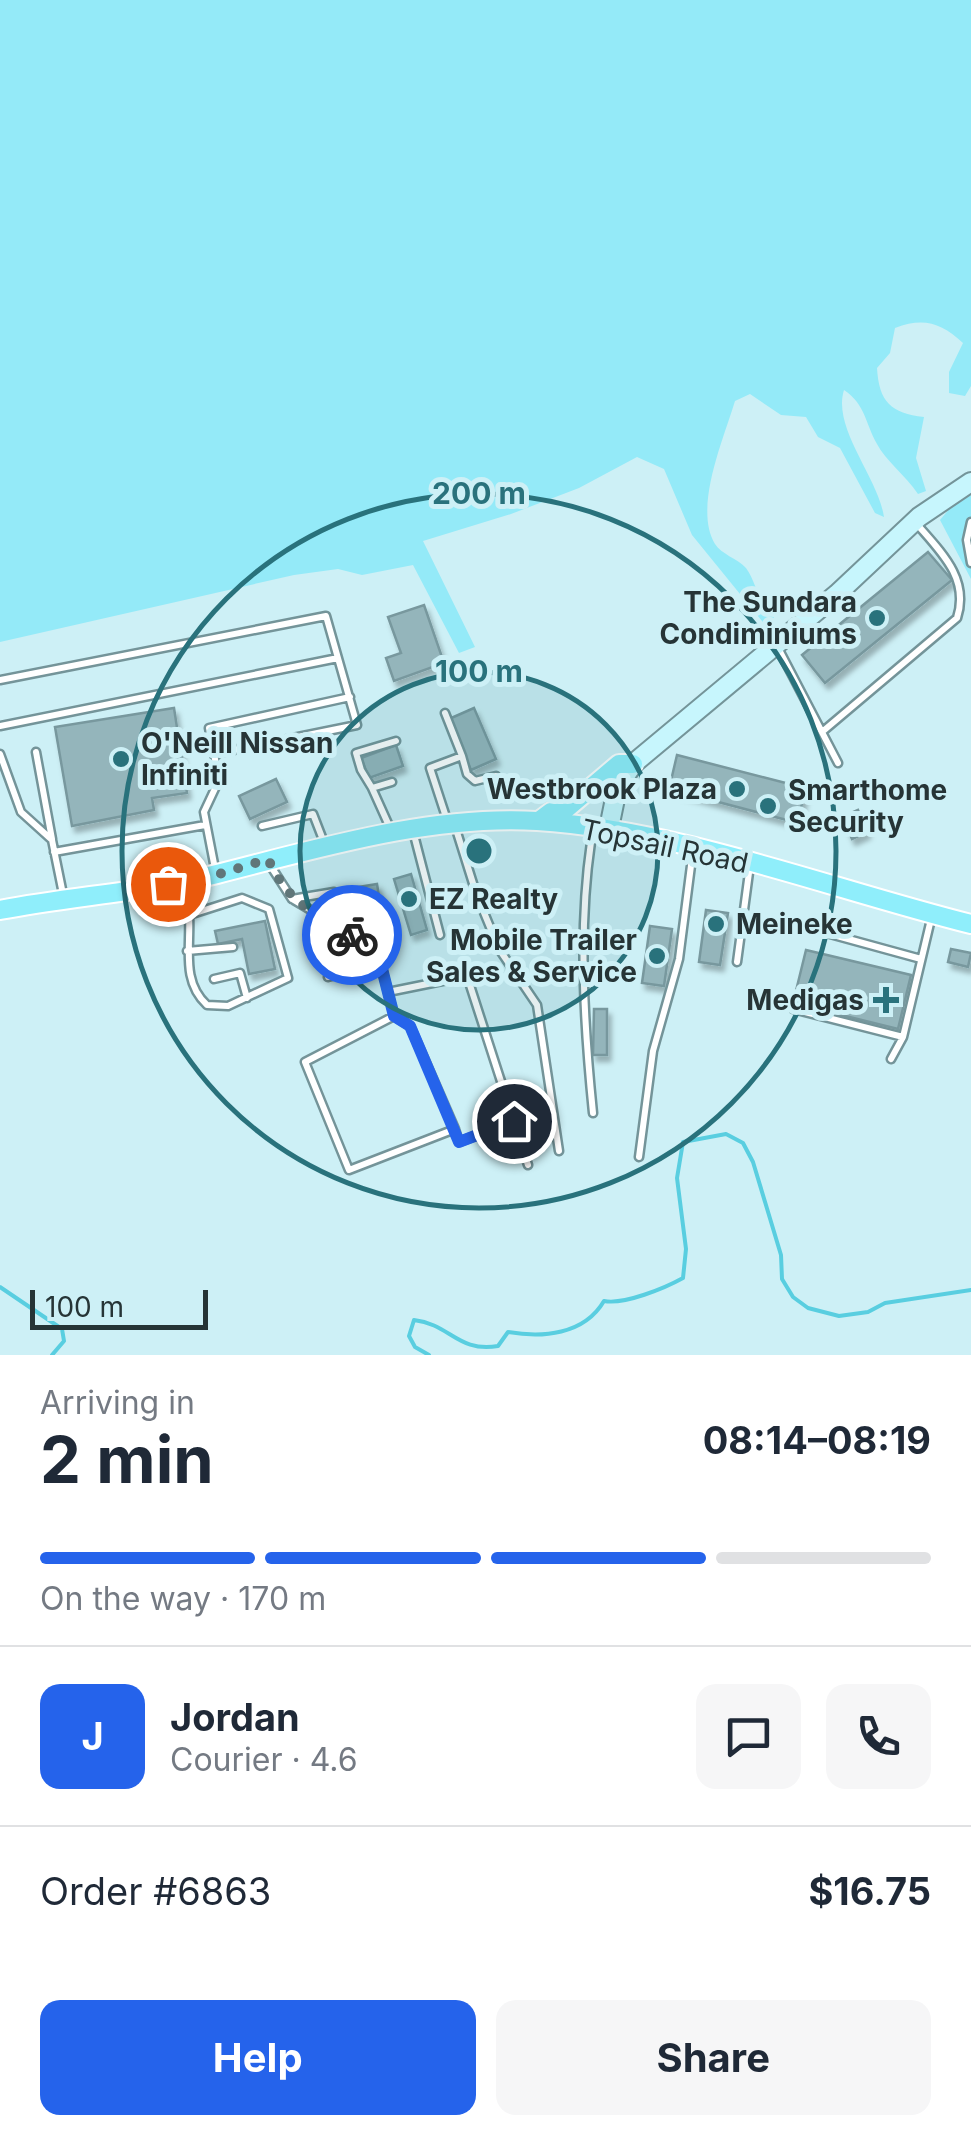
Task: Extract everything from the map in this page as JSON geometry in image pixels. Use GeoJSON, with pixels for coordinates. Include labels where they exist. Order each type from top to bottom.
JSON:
{"type":"FeatureCollection","features":[{"type":"Feature","properties":{"kind":"main road"},"geometry":{"type":"LineString","coordinates":[[610,828],[616,789],[633,764],[776,645],[914,521],[971,482]]}},
{"type":"Feature","properties":{"kind":"main road"},"geometry":{"type":"LineString","coordinates":[[538,822],[552,812],[566,809],[619,764],[633,764]]}},
{"type":"Feature","properties":{"kind":"main road","name":"Topsail Road"},"geometry":{"type":"LineString","coordinates":[[0,910],[216,875],[268,859],[413,830],[538,822],[610,828],[971,924]]}},
{"type":"Feature","properties":{"kind":"lane"},"geometry":{"type":"LineString","coordinates":[[822,732],[957,618],[963,599],[952,566],[914,521]]}},
{"type":"Feature","properties":{"kind":"lane"},"geometry":{"type":"LineString","coordinates":[[971,522],[967,540],[971,564]]}},
{"type":"Feature","properties":{"kind":"lane"},"geometry":{"type":"LineString","coordinates":[[0,680],[326,616],[356,725],[214,754]]}},
{"type":"Feature","properties":{"kind":"lane"},"geometry":{"type":"LineString","coordinates":[[776,645],[838,763]]}},
{"type":"Feature","properties":{"kind":"lane"},"geometry":{"type":"LineString","coordinates":[[0,726],[338,658]]}},
{"type":"Feature","properties":{"kind":"lane"},"geometry":{"type":"LineString","coordinates":[[216,875],[204,812],[219,780],[209,728],[350,698]]}},
{"type":"Feature","properties":{"kind":"lane"},"geometry":{"type":"LineString","coordinates":[[445,713],[467,774],[474,781],[496,776]]}},
{"type":"Feature","properties":{"kind":"lane"},"geometry":{"type":"LineString","coordinates":[[392,834],[356,752],[396,741]]}},
{"type":"Feature","properties":{"kind":"lane"},"geometry":{"type":"LineString","coordinates":[[36,752],[64,899]]}},
{"type":"Feature","properties":{"kind":"lane"},"geometry":{"type":"LineString","coordinates":[[0,754],[21,812],[52,840]]}},
{"type":"Feature","properties":{"kind":"lane"},"geometry":{"type":"LineString","coordinates":[[462,756],[430,768],[499,950],[537,1005],[559,1151]]}},
{"type":"Feature","properties":{"kind":"lane"},"geometry":{"type":"LineString","coordinates":[[372,788],[392,782]]}},
{"type":"Feature","properties":{"kind":"lane"},"geometry":{"type":"LineString","coordinates":[[262,826],[313,814],[325,846]]}},
{"type":"Feature","properties":{"kind":"lane"},"geometry":{"type":"LineString","coordinates":[[54,852],[205,825]]}},
{"type":"Feature","properties":{"kind":"lane"},"geometry":{"type":"LineString","coordinates":[[592,1113],[585,1030],[587,872],[591,842],[610,828]]}},
{"type":"Feature","properties":{"kind":"lane"},"geometry":{"type":"LineString","coordinates":[[413,830],[440,935]]}},
{"type":"Feature","properties":{"kind":"lane"},"geometry":{"type":"LineString","coordinates":[[639,1157],[653,1051],[679,959],[693,848]]}},
{"type":"Feature","properties":{"kind":"lane"},"geometry":{"type":"LineString","coordinates":[[268,859],[292,900],[377,949],[394,1016],[410,1026],[459,1142],[514,1121]]}},
{"type":"Feature","properties":{"kind":"lane"},"geometry":{"type":"LineString","coordinates":[[737,962],[750,864]]}},
{"type":"Feature","properties":{"kind":"lane"},"geometry":{"type":"LineString","coordinates":[[183,881],[193,992],[207,1005],[228,1006],[288,978],[269,909],[242,898],[189,916]]}},
{"type":"Feature","properties":{"kind":"lane"},"geometry":{"type":"LineString","coordinates":[[292,900],[334,892]]}},
{"type":"Feature","properties":{"kind":"lane"},"geometry":{"type":"LineString","coordinates":[[891,1059],[903,1038],[932,914]]}},
{"type":"Feature","properties":{"kind":"lane"},"geometry":{"type":"LineString","coordinates":[[808,928],[921,959]]}},
{"type":"Feature","properties":{"kind":"lane"},"geometry":{"type":"LineString","coordinates":[[187,951],[233,947]]}},
{"type":"Feature","properties":{"kind":"lane"},"geometry":{"type":"LineString","coordinates":[[328,977],[380,962]]}},
{"type":"Feature","properties":{"kind":"lane"},"geometry":{"type":"LineString","coordinates":[[214,979],[240,973],[248,998]]}},
{"type":"Feature","properties":{"kind":"lane"},"geometry":{"type":"LineString","coordinates":[[388,992],[467,976],[528,1165]]}},
{"type":"Feature","properties":{"kind":"lane"},"geometry":{"type":"LineString","coordinates":[[793,1010],[903,1038]]}},
{"type":"Feature","properties":{"kind":"lane"},"geometry":{"type":"LineString","coordinates":[[394,1016],[305,1062],[349,1170],[455,1128]]}},
{"type":"Feature","properties":{"kind":"shaded area"},"geometry":{"type":"Polygon","coordinates":[[[0,0],[971,0],[971,386],[965,396],[949,393],[949,372],[963,343],[932,324],[895,328],[890,353],[877,368],[889,404],[924,417],[916,458],[926,491],[918,494],[885,456],[861,408],[844,390],[844,420],[884,517],[875,513],[840,448],[818,437],[806,417],[781,415],[750,394],[735,401],[713,473],[707,512],[715,544],[746,568],[759,593],[771,605],[775,616],[766,626],[692,535],[664,469],[637,457],[579,488],[423,541],[475,647],[459,653],[413,565],[362,575],[338,569],[294,575],[0,642],[0,0]]]}},
{"type":"Feature","properties":{"kind":"shaded area"},"geometry":{"type":"Polygon","coordinates":[[[971,495],[971,579],[940,520],[950,508],[971,495]]]}},
{"type":"Feature","properties":{"kind":"building","name":"The Sundara Condiminiums"},"geometry":{"type":"Polygon","coordinates":[[[928,552],[952,580],[825,683],[802,655],[928,552]]]}},
{"type":"Feature","properties":{"kind":"building"},"geometry":{"type":"Polygon","coordinates":[[[424,605],[444,663],[394,681],[386,658],[401,653],[388,617],[424,605]]]}},
{"type":"Feature","properties":{"kind":"building","name":"O'Neill Nissan Infiniti"},"geometry":{"type":"Polygon","coordinates":[[[174,708],[187,793],[152,798],[154,810],[72,826],[55,727],[174,708]]]}},
{"type":"Feature","properties":{"kind":"building"},"geometry":{"type":"Polygon","coordinates":[[[474,708],[496,759],[471,770],[449,719],[474,708]]]}},
{"type":"Feature","properties":{"kind":"building"},"geometry":{"type":"Polygon","coordinates":[[[396,745],[403,766],[369,778],[361,758],[396,745]]]}},
{"type":"Feature","properties":{"kind":"building","name":"Westbrook Plaza"},"geometry":{"type":"Polygon","coordinates":[[[677,755],[805,788],[798,823],[669,789],[677,755]]]}},
{"type":"Feature","properties":{"kind":"building"},"geometry":{"type":"Polygon","coordinates":[[[276,779],[287,802],[250,819],[239,796],[276,779]]]}},
{"type":"Feature","properties":{"kind":"building"},"geometry":{"type":"Polygon","coordinates":[[[858,810],[867,832],[852,839],[842,817],[858,810]]]}},
{"type":"Feature","properties":{"kind":"building"},"geometry":{"type":"Polygon","coordinates":[[[411,874],[427,930],[411,935],[394,879],[411,874]]]}},
{"type":"Feature","properties":{"kind":"building"},"geometry":{"type":"Polygon","coordinates":[[[377,884],[384,926],[359,930],[352,888],[377,884]]]}},
{"type":"Feature","properties":{"kind":"building"},"geometry":{"type":"Polygon","coordinates":[[[706,910],[728,913],[720,965],[699,962],[706,910]]]}},
{"type":"Feature","properties":{"kind":"building"},"geometry":{"type":"Polygon","coordinates":[[[265,921],[275,969],[249,974],[242,939],[218,944],[215,931],[265,921]]]}},
{"type":"Feature","properties":{"kind":"building","name":"Mobile Trailer Sales & Service"},"geometry":{"type":"Polygon","coordinates":[[[650,926],[672,929],[664,986],[642,983],[650,926]]]}},
{"type":"Feature","properties":{"kind":"building"},"geometry":{"type":"Polygon","coordinates":[[[951,949],[971,953],[968,967],[948,962],[951,949]]]}},
{"type":"Feature","properties":{"kind":"building"},"geometry":{"type":"Polygon","coordinates":[[[806,950],[911,975],[898,1029],[793,1003],[806,950]]]}},
{"type":"Feature","properties":{"kind":"building"},"geometry":{"type":"Polygon","coordinates":[[[594,1009],[607,1009],[607,1055],[593,1055],[594,1009]]]}},
{"type":"Feature","properties":{"kind":"waterway"},"geometry":{"type":"LineString","coordinates":[[429,1355],[415,1347],[409,1336],[414,1320],[437,1327],[463,1342],[498,1346],[508,1332],[561,1332],[585,1321],[604,1301],[633,1298],[683,1278],[686,1249],[677,1178],[683,1142],[726,1134],[743,1143],[753,1162],[781,1255],[782,1279],[793,1297],[808,1308],[839,1316],[868,1312],[885,1303],[971,1290]]}},
{"type":"Feature","properties":{"kind":"waterway"},"geometry":{"type":"LineString","coordinates":[[0,1287],[62,1329],[64,1341],[52,1355]]}},
{"type":"Feature","properties":{"kind":"way so far"},"geometry":{"type":"LineString","coordinates":[[168,884],[268,859],[292,900],[352,935]]}},
{"type":"Feature","properties":{"kind":"place","name":"The Sundara Condiminiums"},"geometry":{"type":"Point","coordinates":[877,618]}},
{"type":"Feature","properties":{"kind":"place","name":"O'Neill Nissan Infiniti"},"geometry":{"type":"Point","coordinates":[121,759]}},
{"type":"Feature","properties":{"kind":"place","name":"Westbrook Plaza"},"geometry":{"type":"Point","coordinates":[737,789]}},
{"type":"Feature","properties":{"kind":"place","name":"Smarthome Security"},"geometry":{"type":"Point","coordinates":[768,806]}},
{"type":"Feature","properties":{"kind":"place","name":"EZ Realty"},"geometry":{"type":"Point","coordinates":[409,899]}},
{"type":"Feature","properties":{"kind":"place","name":"Meineke"},"geometry":{"type":"Point","coordinates":[716,924]}},
{"type":"Feature","properties":{"kind":"place","name":"Mobile Trailer Sales & Service"},"geometry":{"type":"Point","coordinates":[657,956]}},
{"type":"Feature","properties":{"kind":"place","name":"Medigas"},"geometry":{"type":"Point","coordinates":[886,1000]}},
{"type":"Feature","properties":{"kind":"route"},"geometry":{"type":"LineString","coordinates":[[352,935],[377,949],[394,1016],[410,1026],[459,1142],[514,1121]]}}]}
